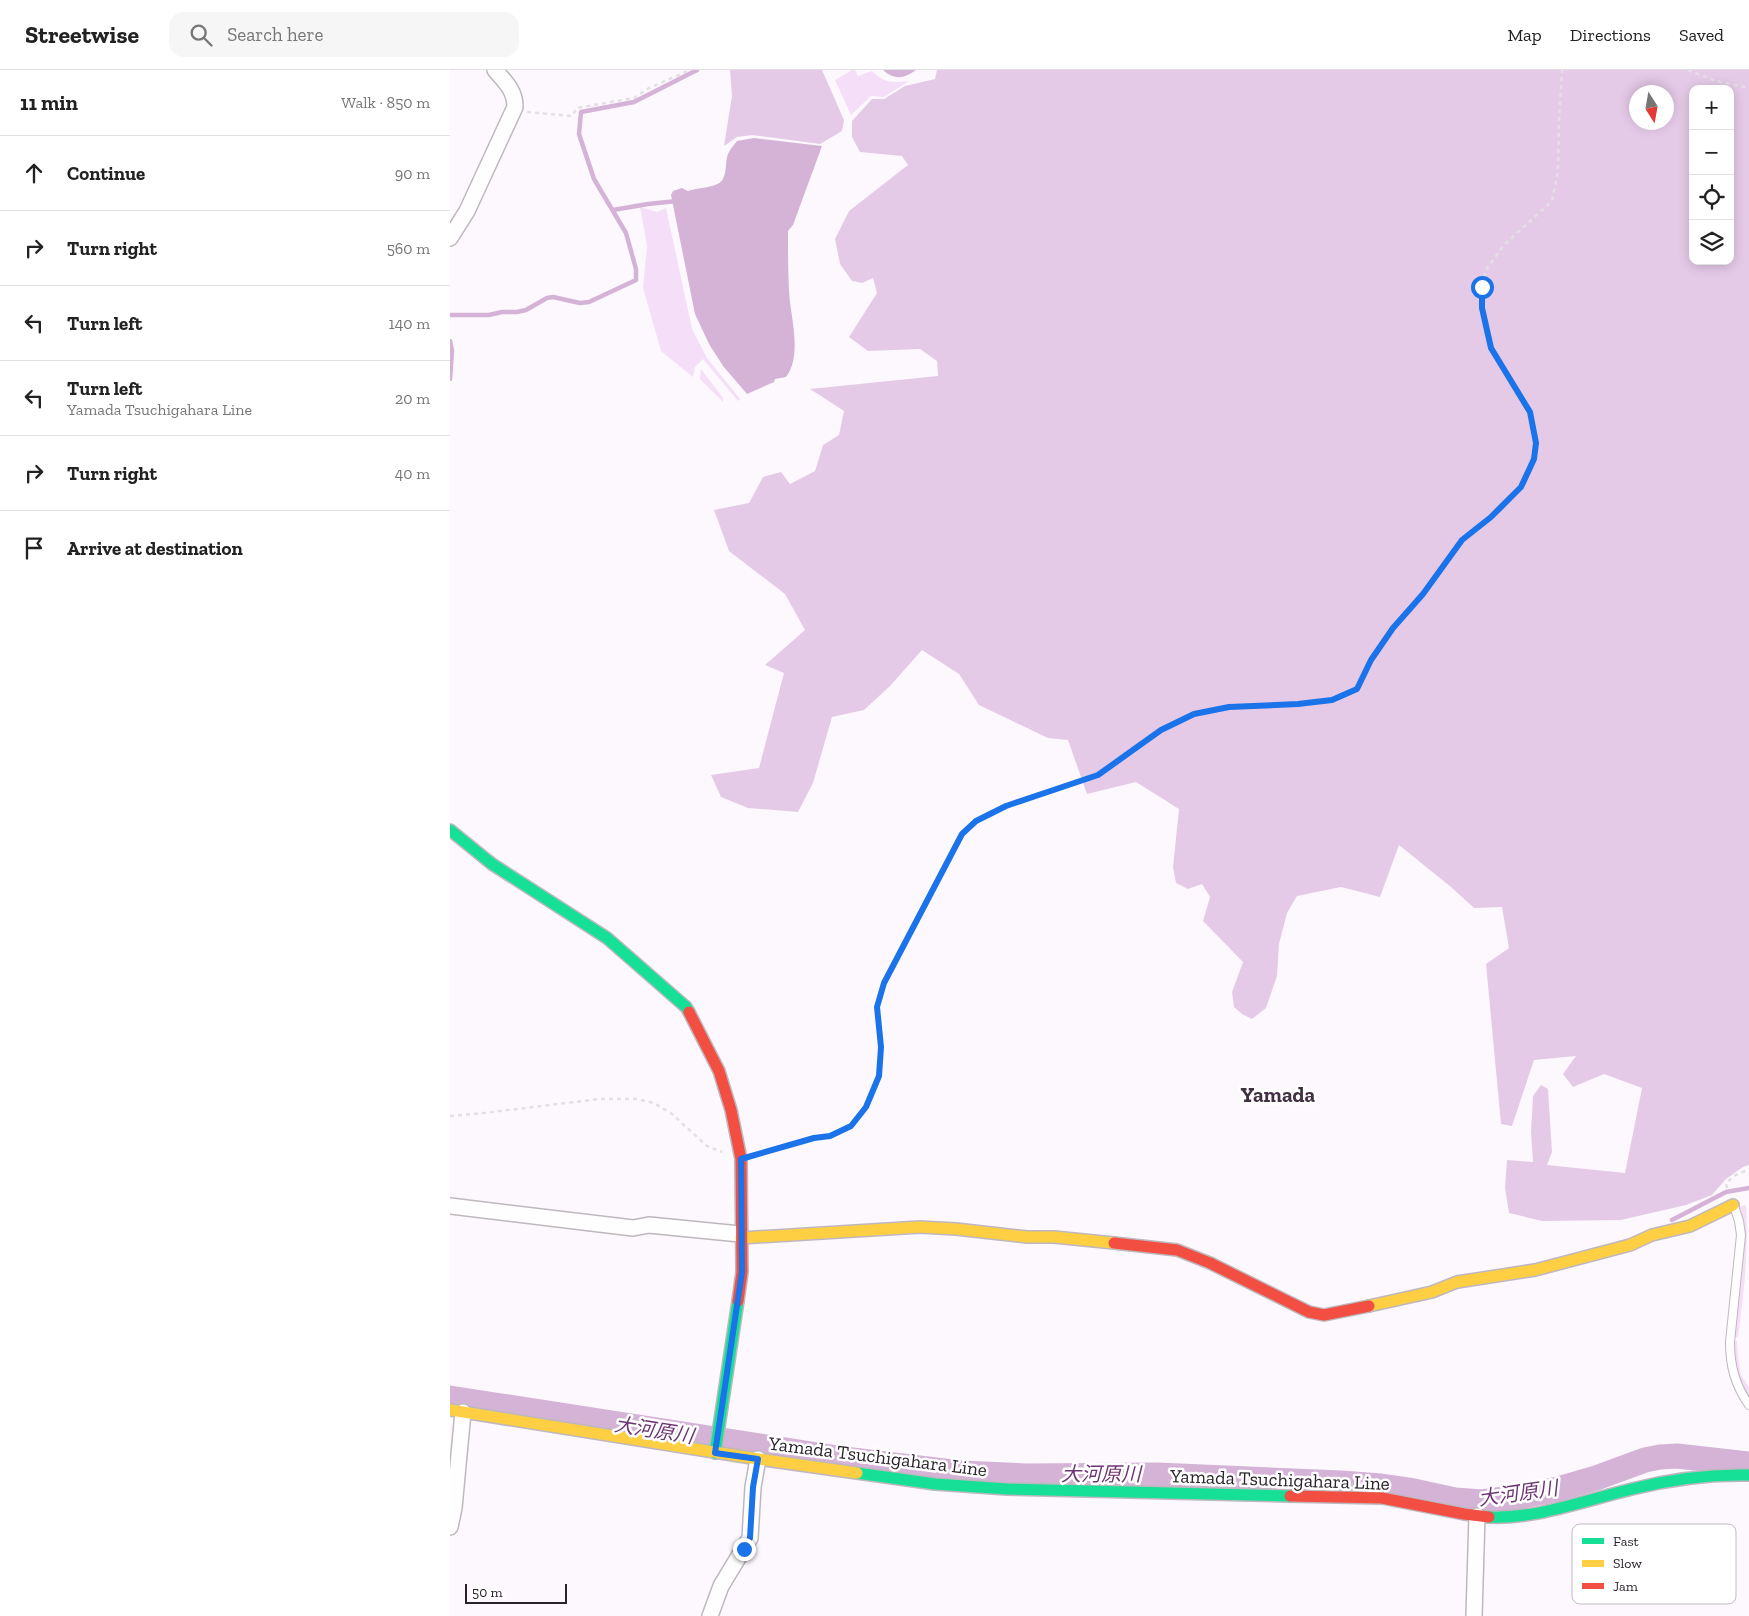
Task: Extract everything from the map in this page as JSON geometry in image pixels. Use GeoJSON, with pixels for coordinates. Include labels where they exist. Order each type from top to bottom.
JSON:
{"type":"FeatureCollection","features":[{"type":"Feature","properties":{"kind":"street"},"geometry":{"type":"LineString","coordinates":[[450,238],[467,212],[515,107],[515,99],[511,89],[495,70]]}},
{"type":"Feature","properties":{"kind":"street"},"geometry":{"type":"LineString","coordinates":[[450,830],[492,864],[606,938],[686,1008],[695,1022],[718,1071],[731,1110],[741,1159],[742,1272],[716,1444]]}},
{"type":"Feature","properties":{"kind":"street"},"geometry":{"type":"LineString","coordinates":[[450,1206],[633,1228],[649,1226],[741,1236],[920,1227],[1027,1237],[1054,1237],[1177,1250],[1210,1263],[1310,1312],[1324,1315],[1432,1292],[1457,1282],[1535,1270],[1630,1245],[1652,1235],[1690,1226],[1734,1205]]}},
{"type":"Feature","properties":{"kind":"street"},"geometry":{"type":"LineString","coordinates":[[450,1527],[454,1508],[457,1411]]}},
{"type":"Feature","properties":{"kind":"street","name":"Yamada Tsuchigahara Line"},"geometry":{"type":"LineString","coordinates":[[457,1411],[716,1444],[758,1459],[944,1484],[1007,1489],[1382,1498],[1477,1516],[1512,1516],[1666,1481],[1703,1475],[1749,1475]]}},
{"type":"Feature","properties":{"kind":"street"},"geometry":{"type":"LineString","coordinates":[[710,1616],[720,1586],[750,1538],[753,1487],[758,1459]]}},
{"type":"Feature","properties":{"kind":"street"},"geometry":{"type":"LineString","coordinates":[[1474,1616],[1477,1516]]}},
{"type":"Feature","properties":{"kind":"lane"},"geometry":{"type":"LineString","coordinates":[[1734,1205],[1742,1235],[1730,1342],[1730,1359],[1734,1377],[1741,1394],[1749,1405]]}},
{"type":"Feature","properties":{"kind":"path"},"geometry":{"type":"LineString","coordinates":[[515,107],[527,112],[572,116],[577,108],[634,98],[649,88],[690,70]]}},
{"type":"Feature","properties":{"kind":"path"},"geometry":{"type":"LineString","coordinates":[[450,1116],[599,1099],[636,1100],[654,1103],[672,1114],[707,1146],[741,1159],[814,1138],[830,1136],[851,1126],[866,1107],[879,1076],[881,1047],[877,1007],[884,983],[962,834],[976,821],[1006,806],[1098,775],[1161,730],[1194,714],[1229,707],[1298,704],[1332,700],[1357,689],[1371,660],[1393,628],[1423,594],[1462,540],[1491,517],[1521,487],[1534,459],[1536,443],[1530,412],[1491,348],[1482,308],[1482,287],[1486,270],[1504,245],[1552,201],[1558,171],[1562,70]]}},
{"type":"Feature","properties":{"kind":"path"},"geometry":{"type":"LineString","coordinates":[[1688,70],[1716,81],[1749,88]]}},
{"type":"Feature","properties":{"kind":"path"},"geometry":{"type":"LineString","coordinates":[[1727,1188],[1726,1183],[1749,1168]]}},
{"type":"Feature","properties":{"kind":"shaded area"},"geometry":{"type":"Polygon","coordinates":[[[730,70],[822,70],[844,120],[842,131],[820,144],[752,135],[737,137],[724,146],[732,96],[730,70]]]}},
{"type":"Feature","properties":{"kind":"shaded area"},"geometry":{"type":"Polygon","coordinates":[[[855,70],[858,76],[872,71],[889,81],[909,81],[884,97],[871,96],[851,115],[835,80],[855,70]]]}},
{"type":"Feature","properties":{"kind":"shaded area"},"geometry":{"type":"Polygon","coordinates":[[[883,70],[916,70],[903,77],[895,77],[883,70]]]}},
{"type":"Feature","properties":{"kind":"shaded area"},"geometry":{"type":"Polygon","coordinates":[[[937,70],[1749,70],[1749,1165],[1726,1179],[1712,1195],[1686,1205],[1621,1220],[1542,1221],[1509,1213],[1505,1188],[1507,1160],[1533,1162],[1531,1132],[1533,1096],[1541,1085],[1548,1089],[1552,1152],[1547,1165],[1625,1173],[1642,1088],[1604,1074],[1573,1087],[1563,1074],[1576,1056],[1534,1060],[1512,1126],[1501,1124],[1486,964],[1509,948],[1502,907],[1474,908],[1399,845],[1380,897],[1341,887],[1297,896],[1287,913],[1279,944],[1277,976],[1266,1008],[1252,1019],[1234,1007],[1232,992],[1243,962],[1203,921],[1210,897],[1202,884],[1188,889],[1176,883],[1173,867],[1179,809],[1136,782],[1087,794],[1068,740],[1048,738],[979,705],[959,674],[922,650],[890,686],[864,710],[832,717],[813,783],[798,812],[748,808],[721,797],[711,775],[759,768],[784,673],[765,665],[805,630],[785,594],[729,551],[714,510],[749,503],[763,477],[781,472],[790,484],[815,471],[823,445],[839,435],[844,411],[810,389],[938,376],[937,361],[920,349],[868,351],[849,337],[877,293],[873,278],[862,283],[852,281],[840,264],[835,239],[849,211],[908,165],[902,156],[860,152],[852,137],[852,121],[872,99],[884,99],[905,86],[935,79],[937,70]]]}},
{"type":"Feature","properties":{"kind":"shaded area"},"geometry":{"type":"Polygon","coordinates":[[[754,138],[822,146],[793,225],[788,231],[789,290],[795,346],[791,368],[786,377],[775,379],[774,382],[747,394],[723,366],[709,344],[695,314],[671,195],[673,191],[682,188],[688,191],[719,183],[724,176],[727,158],[732,147],[737,141],[754,138]]]}},
{"type":"Feature","properties":{"kind":"shaded area"},"geometry":{"type":"Polygon","coordinates":[[[640,207],[657,212],[666,208],[692,329],[707,358],[740,399],[738,401],[703,359],[695,367],[693,377],[661,351],[643,288],[647,246],[640,207]]]}},
{"type":"Feature","properties":{"kind":"shaded area"},"geometry":{"type":"Polygon","coordinates":[[[701,369],[723,398],[723,402],[700,379],[701,369]]]}},
{"type":"Feature","properties":{"kind":"shaded area"},"geometry":{"type":"Polygon","coordinates":[[[1746,1205],[1747,1238],[1744,1288],[1738,1337],[1733,1338],[1744,1249],[1744,1232],[1737,1207],[1746,1205]]]}},
{"type":"Feature","properties":{"kind":"shaded area"},"geometry":{"type":"Polygon","coordinates":[[[1733,1340],[1737,1341],[1741,1375],[1749,1387],[1749,1400],[1736,1372],[1733,1340]]]}},
{"type":"Feature","properties":{"kind":"waterway"},"geometry":{"type":"LineString","coordinates":[[450,315],[489,315],[502,312],[517,312],[526,310],[547,298],[553,297],[580,303],[589,302],[636,280],[636,269],[626,233],[594,179],[579,134],[581,112],[634,102],[697,70]]}},
{"type":"Feature","properties":{"kind":"waterway"},"geometry":{"type":"LineString","coordinates":[[613,210],[677,201]]}},
{"type":"Feature","properties":{"kind":"waterway"},"geometry":{"type":"LineString","coordinates":[[450,341],[452,351],[450,379]]}},
{"type":"Feature","properties":{"kind":"waterway"},"geometry":{"type":"LineString","coordinates":[[1672,1220],[1726,1192],[1749,1188]]}},
{"type":"Feature","properties":{"kind":"waterway","name":"大河原川"},"geometry":{"type":"LineString","coordinates":[[450,1398],[844,1459],[961,1473],[1026,1476],[1157,1475],[1341,1483],[1381,1486],[1455,1500],[1482,1502],[1558,1489],[1596,1478],[1645,1460],[1660,1457],[1677,1456],[1749,1464]]}},
{"type":"Feature","properties":{"kind":"traffic: fast"},"geometry":{"type":"LineString","coordinates":[[450,830],[492,864],[607,938],[686,1007],[689,1012]]}},
{"type":"Feature","properties":{"kind":"traffic: fast"},"geometry":{"type":"LineString","coordinates":[[715,1453],[738,1301]]}},
{"type":"Feature","properties":{"kind":"traffic: fast"},"geometry":{"type":"LineString","coordinates":[[857,1473],[935,1484],[1007,1489],[1290,1496]]}},
{"type":"Feature","properties":{"kind":"traffic: fast"},"geometry":{"type":"LineString","coordinates":[[1489,1517],[1507,1517],[1543,1512],[1661,1482],[1705,1476],[1749,1475]]}},
{"type":"Feature","properties":{"kind":"traffic: slow"},"geometry":{"type":"LineString","coordinates":[[1369,1306],[1432,1292],[1457,1282],[1535,1270],[1630,1245],[1652,1235],[1690,1226],[1733,1205]]}},
{"type":"Feature","properties":{"kind":"traffic: slow"},"geometry":{"type":"LineString","coordinates":[[741,1238],[920,1227],[1114,1243]]}},
{"type":"Feature","properties":{"kind":"traffic: slow"},"geometry":{"type":"LineString","coordinates":[[450,1410],[857,1473]]}},
{"type":"Feature","properties":{"kind":"traffic: jam"},"geometry":{"type":"LineString","coordinates":[[689,1012],[719,1071],[731,1110],[741,1159],[742,1272],[738,1301]]}},
{"type":"Feature","properties":{"kind":"traffic: jam"},"geometry":{"type":"LineString","coordinates":[[1114,1243],[1177,1250],[1210,1263],[1309,1312],[1324,1315],[1369,1306]]}},
{"type":"Feature","properties":{"kind":"traffic: jam"},"geometry":{"type":"LineString","coordinates":[[1290,1496],[1382,1498],[1489,1517]]}},
{"type":"Feature","properties":{"kind":"district","name":"Yamada"},"geometry":{"type":"Point","coordinates":[1278,1095]}},
{"type":"Feature","properties":{"kind":"route"},"geometry":{"type":"LineString","coordinates":[[744,1549],[750,1538],[753,1487],[758,1459],[715,1453],[742,1272],[740,1234],[741,1159],[814,1138],[830,1136],[851,1126],[866,1107],[879,1076],[881,1047],[877,1007],[884,983],[962,834],[976,821],[1006,806],[1098,775],[1161,730],[1194,714],[1229,707],[1298,704],[1332,700],[1357,689],[1371,660],[1393,628],[1423,594],[1462,540],[1491,517],[1521,487],[1534,459],[1536,443],[1530,412],[1491,348],[1482,308],[1482,287]]}}]}
